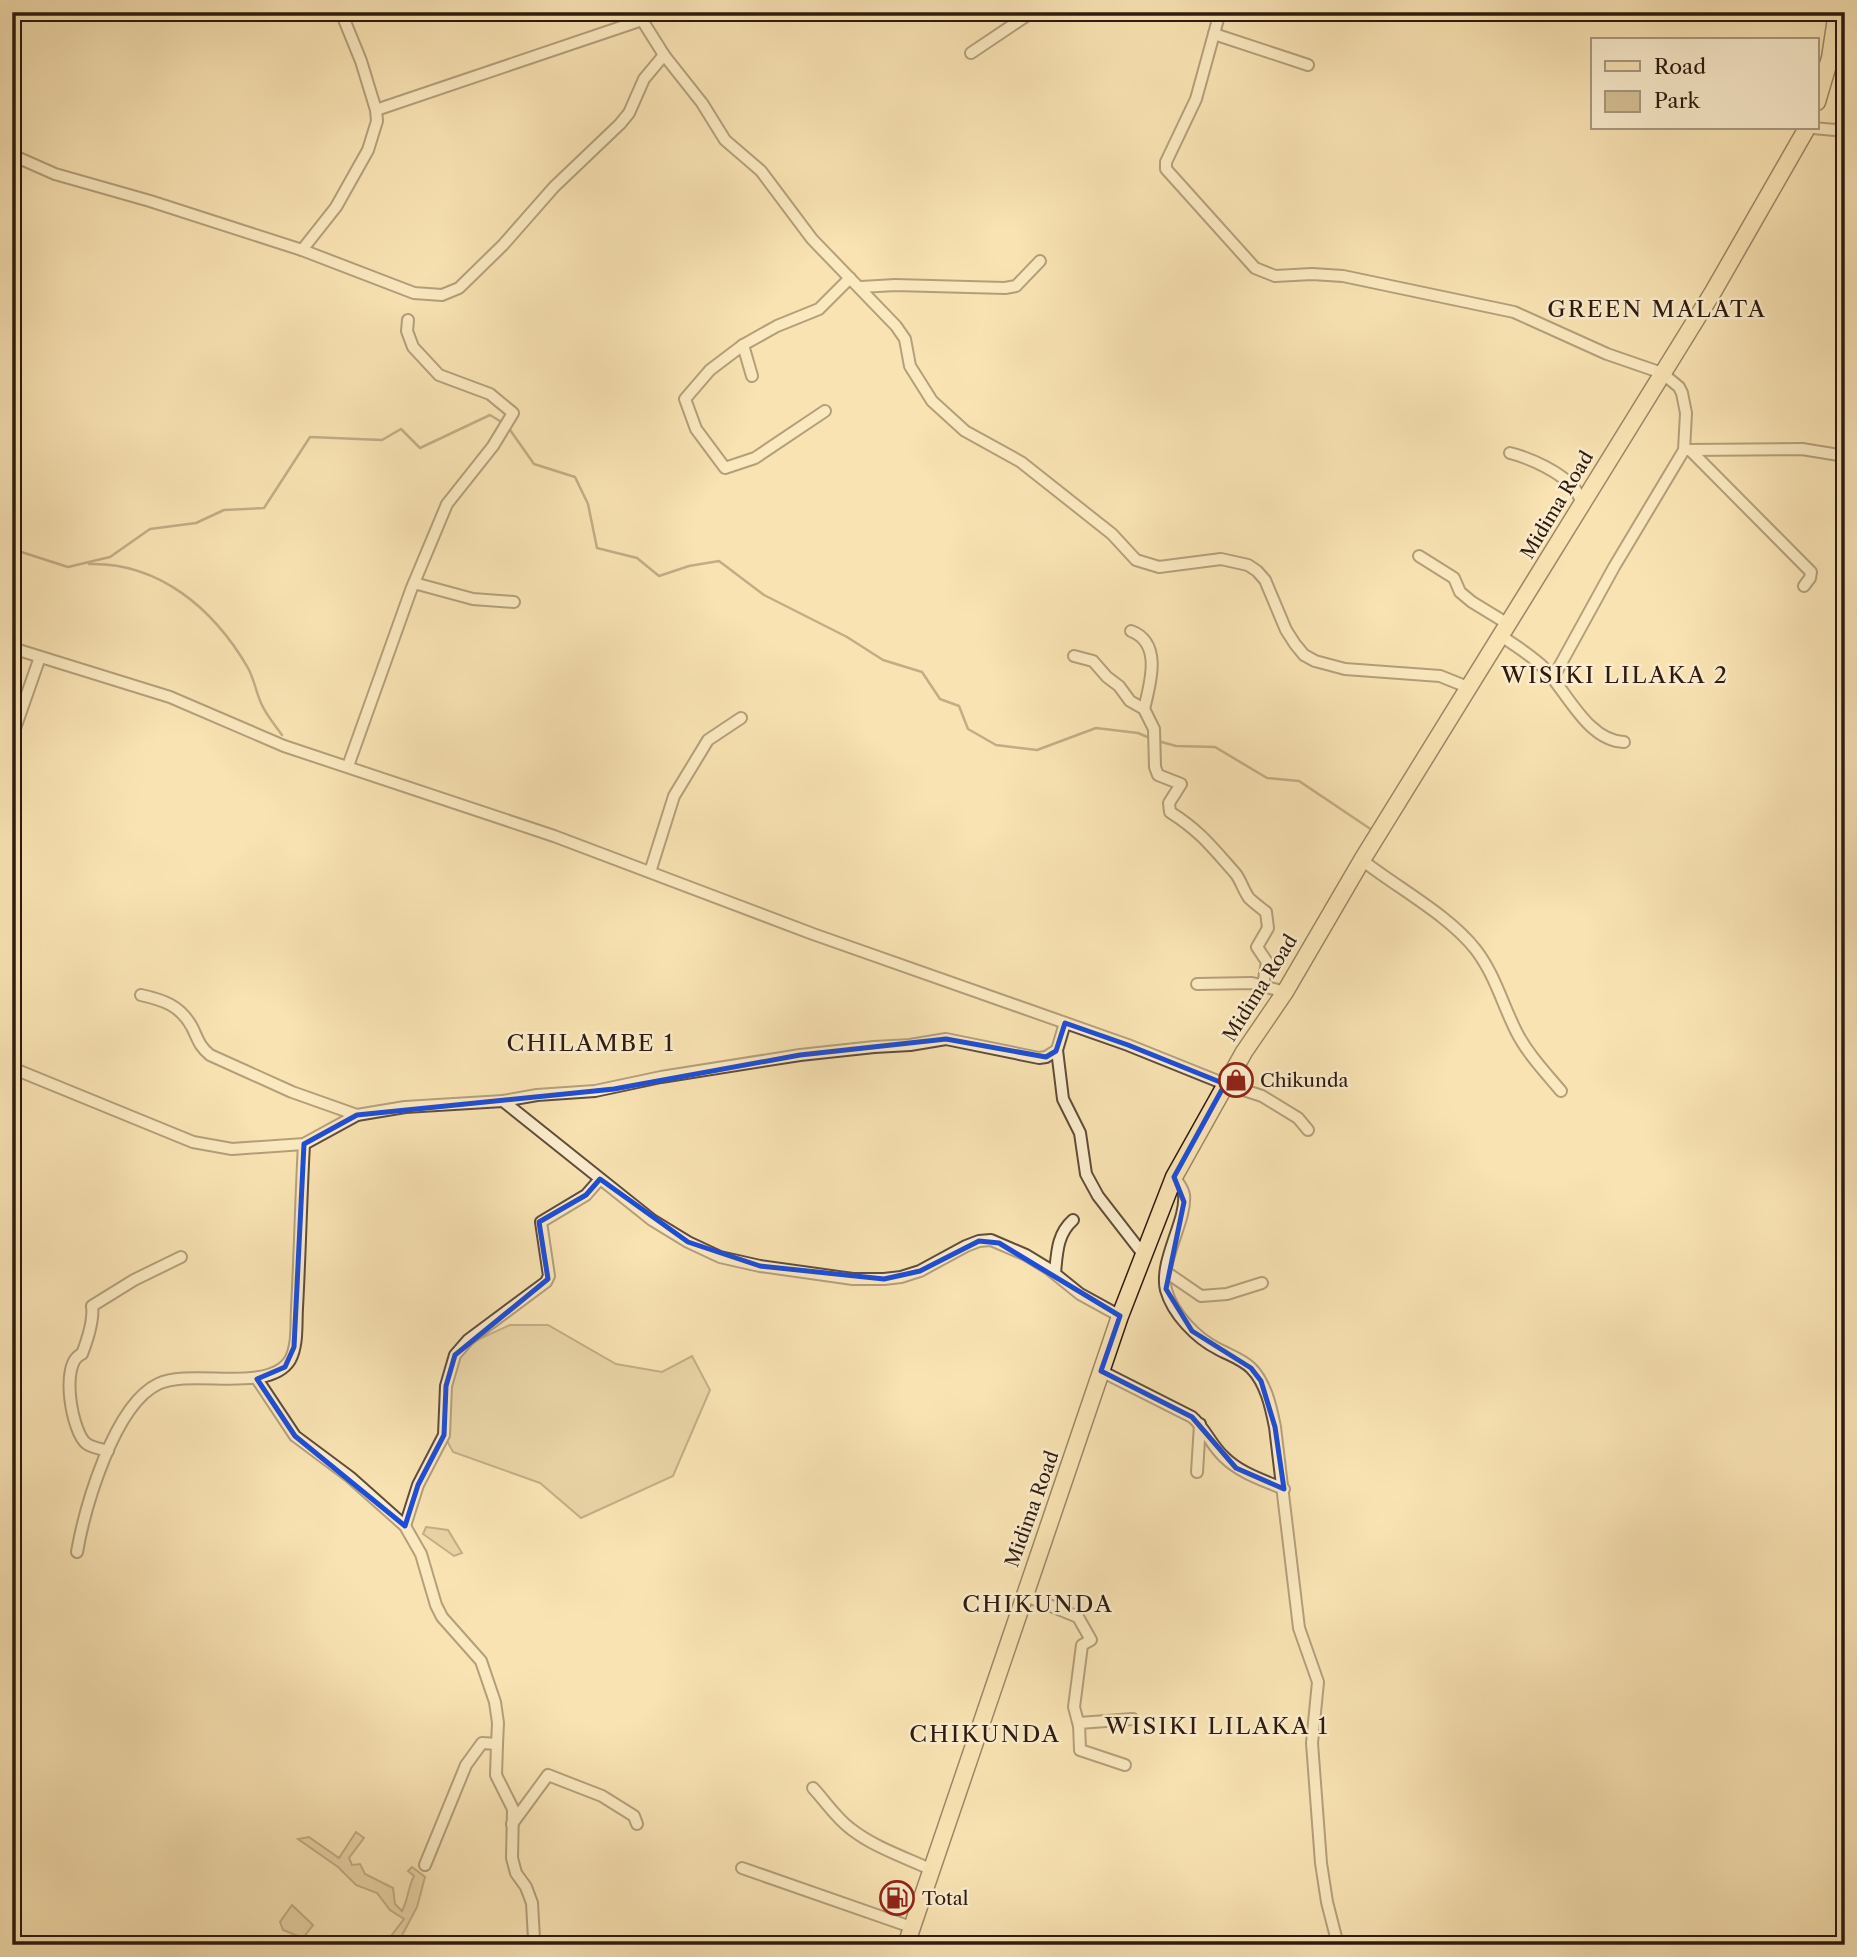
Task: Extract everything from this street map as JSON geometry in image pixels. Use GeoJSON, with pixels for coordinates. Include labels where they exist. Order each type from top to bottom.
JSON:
{"type":"FeatureCollection","features":[{"type":"Feature","properties":{"kind":"main road"},"geometry":{"type":"LineString","coordinates":[[1818,99],[1830,58],[1837,12]]}},
{"type":"Feature","properties":{"kind":"main road","name":"Midima Road"},"geometry":{"type":"LineString","coordinates":[[906,1945],[1120,1316],[1174,1177],[1225,1084],[1285,992],[1362,860],[1726,271],[1806,130]]}},
{"type":"Feature","properties":{"kind":"street"},"geometry":{"type":"LineString","coordinates":[[302,250],[336,207],[368,150],[376,128],[376,110],[350,30],[341,12]]}},
{"type":"Feature","properties":{"kind":"street"},"geometry":{"type":"LineString","coordinates":[[376,110],[642,20],[656,12]]}},
{"type":"Feature","properties":{"kind":"street"},"geometry":{"type":"LineString","coordinates":[[971,53],[1032,12]]}},
{"type":"Feature","properties":{"kind":"street"},"geometry":{"type":"LineString","coordinates":[[1220,12],[1196,99],[1166,162],[1166,169],[1255,268],[1275,276],[1335,275],[1494,306],[1538,321],[1607,354],[1662,373],[1682,393],[1686,413],[1687,450],[1614,567],[1553,678]]}},
{"type":"Feature","properties":{"kind":"street"},"geometry":{"type":"LineString","coordinates":[[642,20],[725,140],[768,179],[794,217],[829,258],[861,287],[905,339],[910,366],[932,401],[965,431],[1021,462],[1112,534],[1136,560],[1159,567],[1213,559],[1248,565],[1265,580],[1286,630],[1295,644],[1304,655],[1315,661],[1345,669],[1440,676],[1470,688]]}},
{"type":"Feature","properties":{"kind":"street"},"geometry":{"type":"LineString","coordinates":[[1214,34],[1308,65]]}},
{"type":"Feature","properties":{"kind":"street"},"geometry":{"type":"LineString","coordinates":[[12,155],[78,182],[150,201],[302,250],[414,293],[451,293],[459,289],[503,245],[554,187],[620,124],[629,113],[652,67],[664,55]]}},
{"type":"Feature","properties":{"kind":"street"},"geometry":{"type":"LineString","coordinates":[[1818,128],[1835,130],[1845,126]]}},
{"type":"Feature","properties":{"kind":"street"},"geometry":{"type":"LineString","coordinates":[[861,287],[895,285],[1005,288],[1016,286],[1040,261]]}},
{"type":"Feature","properties":{"kind":"street"},"geometry":{"type":"LineString","coordinates":[[825,411],[755,458],[725,468],[696,429],[685,399],[710,370],[743,345],[777,326],[819,309],[850,278]]}},
{"type":"Feature","properties":{"kind":"street"},"geometry":{"type":"LineString","coordinates":[[348,766],[414,583],[447,504],[493,446],[513,413],[490,394],[439,375],[413,347],[407,331],[408,320]]}},
{"type":"Feature","properties":{"kind":"street"},"geometry":{"type":"LineString","coordinates":[[743,345],[752,376]]}},
{"type":"Feature","properties":{"kind":"street"},"geometry":{"type":"LineString","coordinates":[[1687,450],[1802,449],[1845,456]]}},
{"type":"Feature","properties":{"kind":"street"},"geometry":{"type":"LineString","coordinates":[[1687,450],[1811,572],[1804,586]]}},
{"type":"Feature","properties":{"kind":"street"},"geometry":{"type":"LineString","coordinates":[[1510,453],[1528,457],[1553,473],[1575,489],[1583,505]]}},
{"type":"Feature","properties":{"kind":"street"},"geometry":{"type":"LineString","coordinates":[[1419,556],[1454,578],[1460,592],[1505,630],[1553,678],[1565,697],[1585,719],[1606,737],[1623,742]]}},
{"type":"Feature","properties":{"kind":"street"},"geometry":{"type":"LineString","coordinates":[[414,583],[473,599],[514,602]]}},
{"type":"Feature","properties":{"kind":"street"},"geometry":{"type":"LineString","coordinates":[[1131,631],[1142,635],[1146,640],[1153,665],[1144,709]]}},
{"type":"Feature","properties":{"kind":"street"},"geometry":{"type":"LineString","coordinates":[[12,648],[170,697],[284,746],[530,828],[813,934],[1128,1045],[1262,1096],[1298,1118],[1308,1130]]}},
{"type":"Feature","properties":{"kind":"street"},"geometry":{"type":"LineString","coordinates":[[1074,656],[1093,660],[1130,701],[1144,709],[1154,729],[1155,767],[1158,775],[1181,784],[1169,803],[1170,812],[1185,820],[1216,849],[1237,876],[1249,898],[1266,912],[1268,928],[1257,947],[1267,962],[1263,985]]}},
{"type":"Feature","properties":{"kind":"street"},"geometry":{"type":"LineString","coordinates":[[12,737],[40,657]]}},
{"type":"Feature","properties":{"kind":"street"},"geometry":{"type":"LineString","coordinates":[[650,872],[674,796],[708,740],[741,718]]}},
{"type":"Feature","properties":{"kind":"street"},"geometry":{"type":"LineString","coordinates":[[1362,860],[1439,917],[1474,947],[1495,980],[1516,1031],[1560,1091]]}},
{"type":"Feature","properties":{"kind":"street"},"geometry":{"type":"LineString","coordinates":[[1197,984],[1263,985],[1285,992]]}},
{"type":"Feature","properties":{"kind":"street"},"geometry":{"type":"LineString","coordinates":[[141,995],[165,1000],[174,1005],[192,1027],[201,1048],[210,1055],[292,1092],[358,1115]]}},
{"type":"Feature","properties":{"kind":"street"},"geometry":{"type":"LineString","coordinates":[[1065,1023],[1057,1050],[1063,1099],[1080,1133],[1091,1185],[1143,1254]]}},
{"type":"Feature","properties":{"kind":"street"},"geometry":{"type":"LineString","coordinates":[[12,1068],[192,1142],[232,1149],[304,1144],[358,1115],[405,1107],[503,1101],[537,1095],[614,1089],[661,1077],[800,1055],[910,1045],[936,1040],[964,1041],[1039,1058],[1057,1050]]}},
{"type":"Feature","properties":{"kind":"street"},"geometry":{"type":"LineString","coordinates":[[503,1101],[652,1220],[688,1242],[720,1257],[743,1263],[853,1279],[884,1279],[901,1277],[966,1246],[991,1240],[1026,1255],[1055,1273],[1080,1294],[1120,1316]]}},
{"type":"Feature","properties":{"kind":"street"},"geometry":{"type":"LineString","coordinates":[[76,1552],[84,1514],[108,1451],[133,1408],[155,1386],[164,1382],[229,1377],[257,1379],[285,1367],[292,1356],[304,1144]]}},
{"type":"Feature","properties":{"kind":"street"},"geometry":{"type":"LineString","coordinates":[[1174,1177],[1182,1187],[1184,1202],[1166,1272],[1166,1289],[1171,1301],[1192,1331],[1206,1343],[1251,1368],[1261,1381],[1270,1403],[1284,1489],[1299,1628],[1318,1682],[1312,1743],[1321,1863],[1338,1945]]}},
{"type":"Feature","properties":{"kind":"street"},"geometry":{"type":"LineString","coordinates":[[405,1526],[418,1485],[444,1435],[446,1386],[456,1355],[468,1340],[546,1282],[549,1276],[541,1222],[586,1195],[600,1179]]}},
{"type":"Feature","properties":{"kind":"street"},"geometry":{"type":"LineString","coordinates":[[1055,1273],[1058,1244],[1064,1228],[1073,1220]]}},
{"type":"Feature","properties":{"kind":"street"},"geometry":{"type":"LineString","coordinates":[[108,1451],[86,1444],[68,1393],[73,1361],[77,1355],[82,1354],[85,1346],[93,1314],[92,1306],[134,1280],[181,1257]]}},
{"type":"Feature","properties":{"kind":"street"},"geometry":{"type":"LineString","coordinates":[[1166,1272],[1201,1296],[1227,1294],[1262,1283]]}},
{"type":"Feature","properties":{"kind":"street"},"geometry":{"type":"LineString","coordinates":[[1101,1371],[1192,1417],[1236,1468],[1284,1489]]}},
{"type":"Feature","properties":{"kind":"street"},"geometry":{"type":"LineString","coordinates":[[257,1379],[295,1436],[350,1477],[405,1526],[421,1555],[442,1617],[481,1661],[495,1702],[498,1723],[496,1774],[513,1809],[513,1867],[526,1887],[532,1903],[534,1940],[540,1945]]}},
{"type":"Feature","properties":{"kind":"street"},"geometry":{"type":"LineString","coordinates":[[1197,1472],[1200,1424]]}},
{"type":"Feature","properties":{"kind":"street"},"geometry":{"type":"LineString","coordinates":[[1024,1595],[1078,1617],[1091,1640],[1082,1645],[1074,1707],[1079,1726],[1080,1750],[1125,1765]]}},
{"type":"Feature","properties":{"kind":"street"},"geometry":{"type":"LineString","coordinates":[[1079,1726],[1079,1723],[1133,1719]]}},
{"type":"Feature","properties":{"kind":"street"},"geometry":{"type":"LineString","coordinates":[[425,1865],[466,1765],[482,1743],[498,1744]]}},
{"type":"Feature","properties":{"kind":"street"},"geometry":{"type":"LineString","coordinates":[[512,1824],[548,1775],[602,1796],[634,1816],[637,1824]]}},
{"type":"Feature","properties":{"kind":"street"},"geometry":{"type":"LineString","coordinates":[[813,1788],[851,1829],[930,1869]]}},
{"type":"Feature","properties":{"kind":"street"},"geometry":{"type":"LineString","coordinates":[[742,1868],[911,1927]]}},
{"type":"Feature","properties":{"kind":"highlighted area"},"geometry":{"type":"Polygon","coordinates":[[[1065,1023],[1128,1045],[1225,1084],[1174,1177],[1184,1202],[1166,1289],[1192,1331],[1251,1368],[1261,1381],[1275,1427],[1284,1489],[1236,1468],[1192,1417],[1101,1371],[1120,1316],[999,1243],[979,1241],[920,1271],[884,1279],[760,1266],[688,1242],[600,1179],[586,1195],[539,1222],[548,1279],[455,1355],[446,1386],[444,1435],[418,1485],[405,1526],[295,1436],[257,1379],[285,1367],[294,1347],[304,1144],[357,1115],[614,1089],[800,1055],[946,1039],[1046,1057],[1056,1051],[1065,1023]]]}},
{"type":"Feature","properties":{"kind":"green space"},"geometry":{"type":"Polygon","coordinates":[[[510,1325],[548,1325],[616,1364],[662,1372],[692,1356],[710,1390],[673,1476],[581,1518],[540,1483],[453,1452],[446,1439],[448,1384],[462,1347],[510,1325]]]}},
{"type":"Feature","properties":{"kind":"green space"},"geometry":{"type":"Polygon","coordinates":[[[426,1527],[448,1530],[462,1553],[454,1556],[423,1534],[426,1527]]]}},
{"type":"Feature","properties":{"kind":"green space"},"geometry":{"type":"Polygon","coordinates":[[[356,1832],[364,1838],[349,1858],[352,1865],[360,1864],[365,1874],[393,1888],[395,1904],[402,1911],[414,1876],[408,1871],[412,1867],[425,1877],[417,1907],[397,1945],[388,1940],[404,1919],[390,1910],[377,1893],[356,1885],[338,1867],[298,1839],[309,1837],[339,1858],[356,1832]]]}},
{"type":"Feature","properties":{"kind":"green space"},"geometry":{"type":"Polygon","coordinates":[[[292,1905],[313,1925],[303,1938],[283,1930],[280,1922],[292,1905]]]}},
{"type":"Feature","properties":{"kind":"waterway"},"geometry":{"type":"LineString","coordinates":[[12,549],[68,567],[110,557],[150,529],[196,523],[224,510],[264,508],[310,437],[382,440],[401,429],[420,448],[490,415],[503,423]]}},
{"type":"Feature","properties":{"kind":"waterway"},"geometry":{"type":"LineString","coordinates":[[508,427],[534,464],[575,477],[588,504],[597,548],[637,558],[659,576],[689,566],[719,561],[764,595],[847,637],[883,660],[922,672],[940,699],[959,706],[968,729],[996,745],[1037,750],[1096,728],[1138,733],[1152,739]]}},
{"type":"Feature","properties":{"kind":"waterway"},"geometry":{"type":"LineString","coordinates":[[89,564],[115,565],[139,571],[161,580],[201,609],[234,647],[250,672],[263,707],[282,735]]}},
{"type":"Feature","properties":{"kind":"waterway"},"geometry":{"type":"LineString","coordinates":[[1158,741],[1176,746],[1215,747],[1267,778],[1299,781],[1372,830]]}},
{"type":"Feature","properties":{"kind":"place","name":"Chikunda"},"geometry":{"type":"Point","coordinates":[1236,1080]}},
{"type":"Feature","properties":{"kind":"place","name":"Total"},"geometry":{"type":"Point","coordinates":[897,1898]}},
{"type":"Feature","properties":{"kind":"district","name":"GREEN MALATA"},"geometry":{"type":"Point","coordinates":[1657,309]}},
{"type":"Feature","properties":{"kind":"district","name":"WISIKI LILAKA 2"},"geometry":{"type":"Point","coordinates":[1615,675]}},
{"type":"Feature","properties":{"kind":"district","name":"CHILAMBE 1"},"geometry":{"type":"Point","coordinates":[591,1043]}},
{"type":"Feature","properties":{"kind":"district","name":"CHIKUNDA"},"geometry":{"type":"Point","coordinates":[1038,1604]}},
{"type":"Feature","properties":{"kind":"district","name":"WISIKI LILAKA 1"},"geometry":{"type":"Point","coordinates":[1217,1726]}},
{"type":"Feature","properties":{"kind":"district","name":"CHIKUNDA"},"geometry":{"type":"Point","coordinates":[985,1734]}}]}
